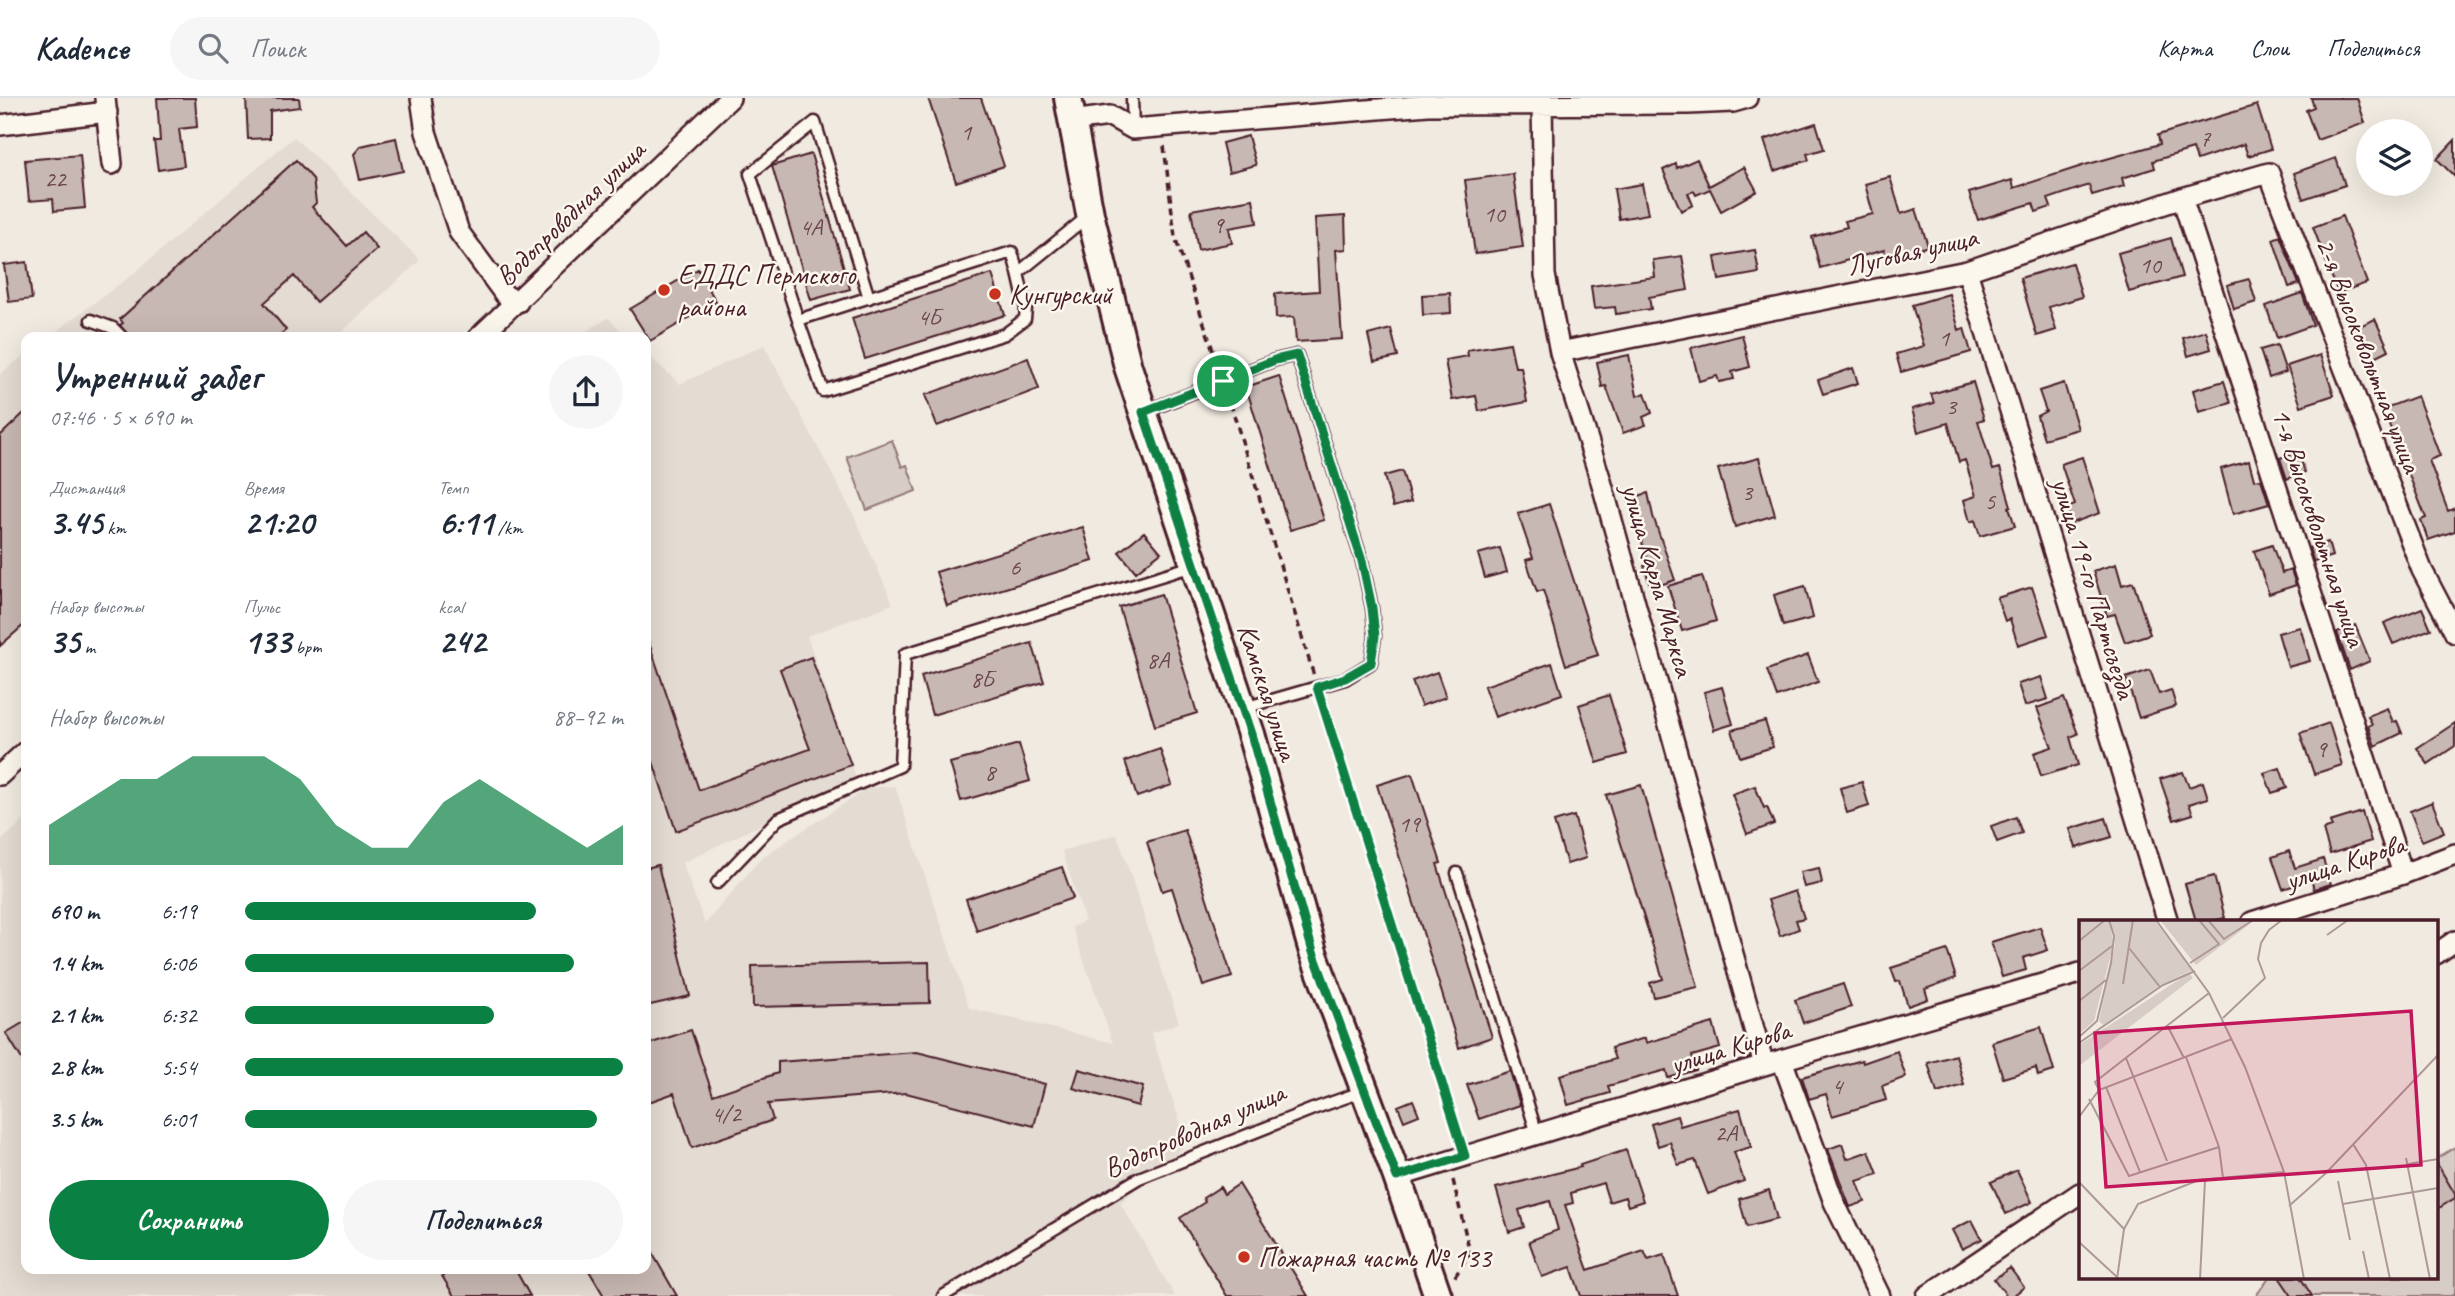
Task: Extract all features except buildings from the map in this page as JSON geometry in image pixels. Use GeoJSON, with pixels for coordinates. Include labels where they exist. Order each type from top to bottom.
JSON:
{"type":"FeatureCollection","features":[{"type":"Feature","properties":{"kind":"street"},"geometry":{"type":"LineString","coordinates":[[421,98],[426,132],[459,232],[505,295],[518,302]]}},
{"type":"Feature","properties":{"kind":"street","name":"Водопроводная улица"},"geometry":{"type":"LineString","coordinates":[[485,332],[730,98]]}},
{"type":"Feature","properties":{"kind":"street"},"geometry":{"type":"LineString","coordinates":[[1069,109],[1110,116],[1133,129],[1428,102],[1733,102],[1747,98]]}},
{"type":"Feature","properties":{"kind":"street","name":"улица Карла Маркса"},"geometry":{"type":"LineString","coordinates":[[1542,104],[1545,275],[1560,352],[1601,481],[1773,1063],[1833,1202],[1880,1296]]}},
{"type":"Feature","properties":{"kind":"street"},"geometry":{"type":"LineString","coordinates":[[0,125],[106,105],[112,164]]}},
{"type":"Feature","properties":{"kind":"street","name":"Камская улица"},"geometry":{"type":"LineString","coordinates":[[1069,109],[1090,214],[1129,367],[1242,708],[1313,952],[1397,1177],[1444,1291]]}},
{"type":"Feature","properties":{"kind":"street","name":"Луговая улица"},"geometry":{"type":"LineString","coordinates":[[1560,352],[1967,271],[2182,198],[2269,173]]}},
{"type":"Feature","properties":{"kind":"street","name":"2-я Высоковольтная улица"},"geometry":{"type":"LineString","coordinates":[[2269,173],[2422,570],[2455,633]]}},
{"type":"Feature","properties":{"kind":"street","name":"1-я Высоковольтная улица"},"geometry":{"type":"LineString","coordinates":[[2182,198],[2403,874]]}},
{"type":"Feature","properties":{"kind":"street","name":"улица 19-го Партсъезда"},"geometry":{"type":"LineString","coordinates":[[1967,271],[2167,920]]}},
{"type":"Feature","properties":{"kind":"street"},"geometry":{"type":"LineString","coordinates":[[0,775],[21,756]]}},
{"type":"Feature","properties":{"kind":"street","name":"улица Кирова"},"geometry":{"type":"LineString","coordinates":[[2258,920],[2403,874],[2455,854]]}},
{"type":"Feature","properties":{"kind":"street"},"geometry":{"type":"LineString","coordinates":[[2438,953],[2455,941]]}},
{"type":"Feature","properties":{"kind":"street","name":"улица Кирова"},"geometry":{"type":"LineString","coordinates":[[1397,1177],[2079,974]]}},
{"type":"Feature","properties":{"kind":"street"},"geometry":{"type":"LineString","coordinates":[[1927,1296],[2079,1194]]}},
{"type":"Feature","properties":{"kind":"lane"},"geometry":{"type":"LineString","coordinates":[[1132,98],[1133,129]]}},
{"type":"Feature","properties":{"kind":"lane"},"geometry":{"type":"LineString","coordinates":[[799,320],[869,298],[1012,252],[1026,308],[1025,319],[1005,334],[823,391],[799,320],[750,173],[815,122],[869,298]]}},
{"type":"Feature","properties":{"kind":"lane"},"geometry":{"type":"LineString","coordinates":[[1018,274],[1090,214]]}},
{"type":"Feature","properties":{"kind":"lane"},"geometry":{"type":"LineString","coordinates":[[91,320],[113,327],[118,332]]}},
{"type":"Feature","properties":{"kind":"lane"},"geometry":{"type":"LineString","coordinates":[[1143,412],[1275,360],[1297,355],[1362,561],[1374,627],[1371,663],[1345,678],[1242,708]]}},
{"type":"Feature","properties":{"kind":"lane"},"geometry":{"type":"LineString","coordinates":[[717,883],[778,819],[900,766],[905,654],[1194,566]]}},
{"type":"Feature","properties":{"kind":"lane"},"geometry":{"type":"LineString","coordinates":[[1457,873],[1537,1134]]}},
{"type":"Feature","properties":{"kind":"lane","name":"Водопроводная улица"},"geometry":{"type":"LineString","coordinates":[[943,1296],[1139,1178],[1312,1108],[1365,1091]]}},
{"type":"Feature","properties":{"kind":"path"},"geometry":{"type":"LineString","coordinates":[[1162,126],[1175,237],[1223,381],[1465,1156]]}},
{"type":"Feature","properties":{"kind":"path"},"geometry":{"type":"LineString","coordinates":[[1444,1291],[1470,1253],[1453,1178]]}},
{"type":"Feature","properties":{"kind":"shaded area"},"geometry":{"type":"Polygon","coordinates":[[[294,137],[420,260],[342,332],[55,332],[133,274],[294,137]]]}},
{"type":"Feature","properties":{"kind":"shaded area"},"geometry":{"type":"Polygon","coordinates":[[[608,318],[623,332],[585,332],[608,318]]]}},
{"type":"Feature","properties":{"kind":"shaded area"},"geometry":{"type":"Polygon","coordinates":[[[764,345],[854,516],[893,604],[807,636],[856,778],[682,863],[705,924],[761,858],[868,788],[895,786],[969,1008],[1113,1043],[1072,927],[1085,921],[1062,851],[1117,834],[1179,1023],[1151,1033],[1187,1144],[1120,1203],[1175,1296],[0,1296],[0,842],[21,823],[21,1274],[651,1274],[651,358],[680,384],[764,345]]]}},
{"type":"Feature","properties":{"kind":"shaded area"},"geometry":{"type":"Polygon","coordinates":[[[21,358],[21,621],[0,640],[0,374],[21,358]]]}},
{"type":"Feature","properties":{"kind":"shaded area"},"geometry":{"type":"Polygon","coordinates":[[[892,440],[902,467],[907,465],[916,491],[867,510],[847,457],[892,440]]]}},
{"type":"Feature","properties":{"kind":"shaded area"},"geometry":{"type":"Polygon","coordinates":[[[2455,1147],[2455,1294],[2256,1296],[2268,1278],[2438,1278],[2438,1158],[2455,1147]]]}},
{"type":"Feature","properties":{"kind":"place","name":"ЕДДС Пермского района"},"geometry":{"type":"Point","coordinates":[664,290]}},
{"type":"Feature","properties":{"kind":"place","name":"Кунгурский"},"geometry":{"type":"Point","coordinates":[995,294]}},
{"type":"Feature","properties":{"kind":"place","name":"Пожарная часть № 133"},"geometry":{"type":"Point","coordinates":[1244,1257]}},
{"type":"Feature","properties":{"kind":"route"},"geometry":{"type":"LineString","coordinates":[[1297,355],[1362,561],[1375,636],[1371,663],[1345,678],[1317,687],[1465,1156],[1397,1177],[1313,952],[1251,734],[1143,412],[1223,381],[1275,360],[1297,355]]}}]}
